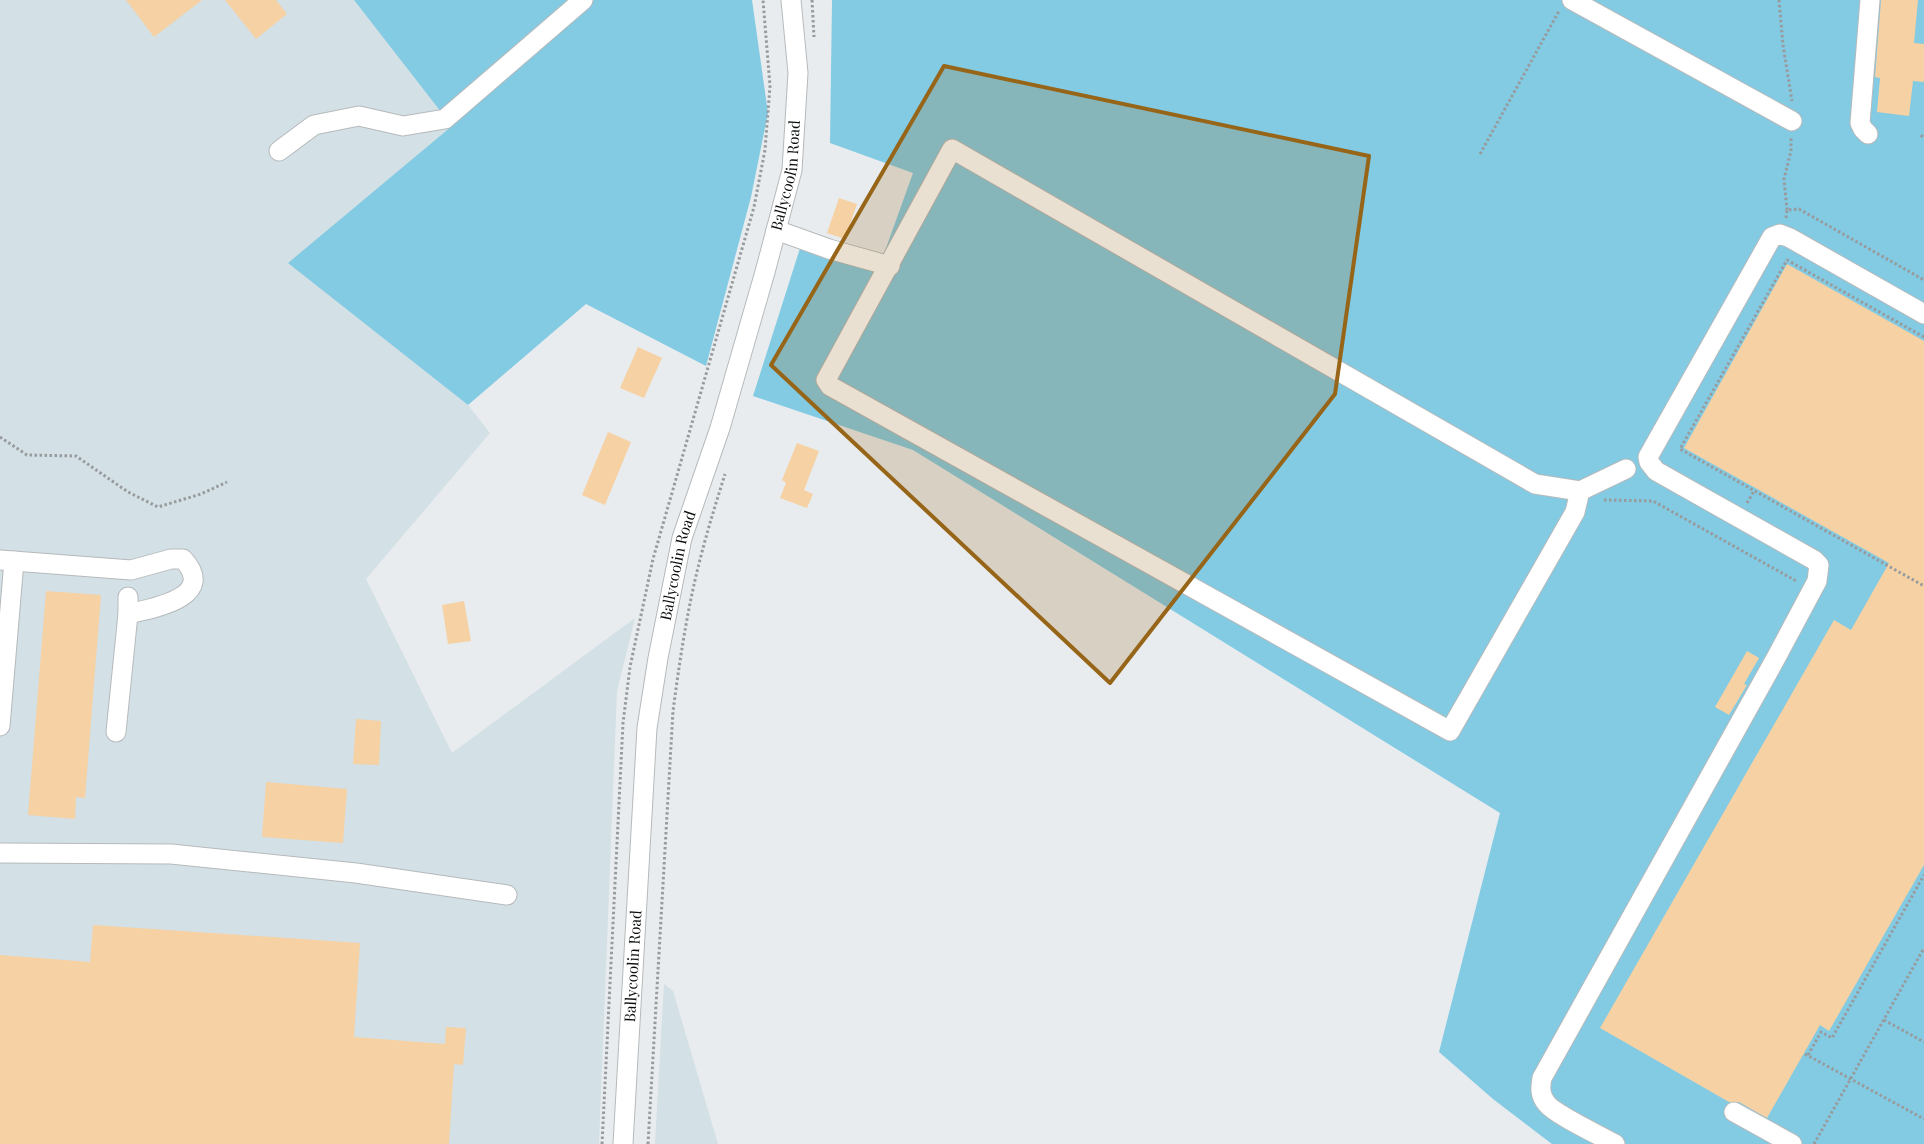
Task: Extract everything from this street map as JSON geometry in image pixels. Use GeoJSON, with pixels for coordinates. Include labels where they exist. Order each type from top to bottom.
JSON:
{"type":"FeatureCollection","features":[{"type":"Feature","properties":{"kind":"street"},"geometry":{"type":"LineString","coordinates":[[279,151],[314,125],[359,116],[403,126],[445,119],[583,0]]}},
{"type":"Feature","properties":{"kind":"street","name":"Ballycoolin Road"},"geometry":{"type":"LineString","coordinates":[[623,1144],[647,728],[658,658],[682,538],[720,428],[792,170],[798,73],[790,0]]}},
{"type":"Feature","properties":{"kind":"street"},"geometry":{"type":"LineString","coordinates":[[1868,134],[1860,123],[1870,0]]}},
{"type":"Feature","properties":{"kind":"street"},"geometry":{"type":"LineString","coordinates":[[1566,4],[1792,121]]}},
{"type":"Feature","properties":{"kind":"street"},"geometry":{"type":"LineString","coordinates":[[1580,491],[1575,512],[1450,731],[830,386],[826,380],[890,266],[952,149],[1535,484],[1580,491],[1626,469]]}},
{"type":"Feature","properties":{"kind":"street"},"geometry":{"type":"LineString","coordinates":[[776,230],[829,249],[890,266]]}},
{"type":"Feature","properties":{"kind":"street"},"geometry":{"type":"LineString","coordinates":[[1615,1144],[1551,1109],[1542,1097],[1542,1078],[1777,656],[1819,573],[1819,565],[1814,560],[1656,471],[1649,462],[1648,457],[1769,240],[1777,235],[1784,235],[1924,314]]}},
{"type":"Feature","properties":{"kind":"street"},"geometry":{"type":"LineString","coordinates":[[0,726],[7,560],[131,570],[171,559],[182,559],[191,568],[193,580],[190,590],[176,601],[128,605],[116,732]]}},
{"type":"Feature","properties":{"kind":"street"},"geometry":{"type":"LineString","coordinates":[[0,853],[171,854],[356,873],[507,895]]}},
{"type":"Feature","properties":{"kind":"street"},"geometry":{"type":"LineString","coordinates":[[1734,1112],[1792,1144]]}},
{"type":"Feature","properties":{"kind":"path"},"geometry":{"type":"LineString","coordinates":[[812,0],[814,38]]}},
{"type":"Feature","properties":{"kind":"path"},"geometry":{"type":"LineString","coordinates":[[1480,154],[1566,4]]}},
{"type":"Feature","properties":{"kind":"path"},"geometry":{"type":"LineString","coordinates":[[1784,235],[1787,210],[1799,209],[1924,280]]}},
{"type":"Feature","properties":{"kind":"path"},"geometry":{"type":"LineString","coordinates":[[1924,337],[1787,260],[1680,449],[1924,586]]}},
{"type":"Feature","properties":{"kind":"path"},"geometry":{"type":"LineString","coordinates":[[0,437],[27,455],[76,456],[128,492],[158,508],[202,494],[227,482]]}},
{"type":"Feature","properties":{"kind":"path"},"geometry":{"type":"LineString","coordinates":[[648,1144],[673,711],[681,653],[692,596],[702,551],[727,466]]}},
{"type":"Feature","properties":{"kind":"path"},"geometry":{"type":"LineString","coordinates":[[1580,491],[1600,500],[1653,501],[1812,590]]}},
{"type":"Feature","properties":{"kind":"path"},"geometry":{"type":"LineString","coordinates":[[1924,876],[1832,1038],[1821,1032],[1807,1054],[1924,1119]]}},
{"type":"Feature","properties":{"kind":"path"},"geometry":{"type":"LineString","coordinates":[[1814,1144],[1924,948]]}},
{"type":"Feature","properties":{"kind":"path"},"geometry":{"type":"LineString","coordinates":[[1884,1020],[1924,1042]]}},
{"type":"Feature","properties":{"kind":"highlighted area"},"geometry":{"type":"Polygon","coordinates":[[[944,66],[1369,156],[1335,394],[1110,683],[771,365],[944,66]]]}},
{"type":"Feature","properties":{"kind":"shaded area"},"geometry":{"type":"Polygon","coordinates":[[[0,0],[354,0],[453,126],[289,263],[468,405],[490,433],[366,579],[452,753],[635,618],[617,691],[599,1144],[0,1144],[0,0]]]}},
{"type":"Feature","properties":{"kind":"shaded area"},"geometry":{"type":"Polygon","coordinates":[[[354,0],[752,0],[768,113],[751,197],[706,366],[586,304],[468,405],[288,263],[452,126],[354,0]]]}},
{"type":"Feature","properties":{"kind":"shaded area"},"geometry":{"type":"Polygon","coordinates":[[[832,0],[1924,0],[1924,1144],[1552,1144],[1493,1099],[1439,1052],[1500,813],[913,450],[753,396],[802,242],[881,262],[913,173],[830,143],[832,0]]]}},
{"type":"Feature","properties":{"kind":"shaded area"},"geometry":{"type":"Polygon","coordinates":[[[664,984],[673,991],[718,1144],[655,1144],[664,984]]]}},
{"type":"Feature","properties":{"kind":"building"},"geometry":{"type":"Polygon","coordinates":[[[126,0],[202,0],[154,37],[126,0]]]}},
{"type":"Feature","properties":{"kind":"building"},"geometry":{"type":"Polygon","coordinates":[[[225,0],[276,0],[287,14],[256,39],[225,0]]]}},
{"type":"Feature","properties":{"kind":"building"},"geometry":{"type":"Polygon","coordinates":[[[1881,0],[1918,0],[1914,43],[1924,44],[1924,82],[1913,81],[1909,116],[1877,112],[1880,78],[1875,77],[1881,0]]]}},
{"type":"Feature","properties":{"kind":"building"},"geometry":{"type":"Polygon","coordinates":[[[839,198],[857,204],[845,239],[827,233],[839,198]]]}},
{"type":"Feature","properties":{"kind":"building"},"geometry":{"type":"Polygon","coordinates":[[[1787,264],[1924,341],[1924,865],[1829,1031],[1820,1025],[1767,1118],[1739,1102],[1729,1102],[1600,1028],[1834,620],[1851,630],[1889,563],[1684,448],[1787,264]]]}},
{"type":"Feature","properties":{"kind":"building"},"geometry":{"type":"Polygon","coordinates":[[[638,347],[662,358],[644,398],[620,388],[638,347]]]}},
{"type":"Feature","properties":{"kind":"building"},"geometry":{"type":"Polygon","coordinates":[[[608,432],[631,442],[605,505],[582,495],[608,432]]]}},
{"type":"Feature","properties":{"kind":"building"},"geometry":{"type":"Polygon","coordinates":[[[797,443],[819,451],[804,490],[813,494],[807,508],[780,498],[786,483],[782,480],[797,443]]]}},
{"type":"Feature","properties":{"kind":"building"},"geometry":{"type":"Polygon","coordinates":[[[46,591],[101,595],[85,798],[76,797],[75,819],[28,815],[46,591]]]}},
{"type":"Feature","properties":{"kind":"building"},"geometry":{"type":"Polygon","coordinates":[[[464,601],[471,641],[448,644],[442,605],[464,601]]]}},
{"type":"Feature","properties":{"kind":"building"},"geometry":{"type":"Polygon","coordinates":[[[1747,651],[1759,658],[1744,684],[1747,685],[1729,715],[1715,707],[1747,651]]]}},
{"type":"Feature","properties":{"kind":"building"},"geometry":{"type":"Polygon","coordinates":[[[356,719],[381,721],[379,765],[353,764],[356,719]]]}},
{"type":"Feature","properties":{"kind":"building"},"geometry":{"type":"Polygon","coordinates":[[[266,782],[347,789],[343,843],[262,837],[266,782]]]}},
{"type":"Feature","properties":{"kind":"building"},"geometry":{"type":"Polygon","coordinates":[[[93,925],[360,943],[354,1037],[445,1044],[446,1027],[466,1028],[463,1065],[454,1064],[449,1144],[0,1144],[0,955],[90,962],[93,925]]]}}]}
